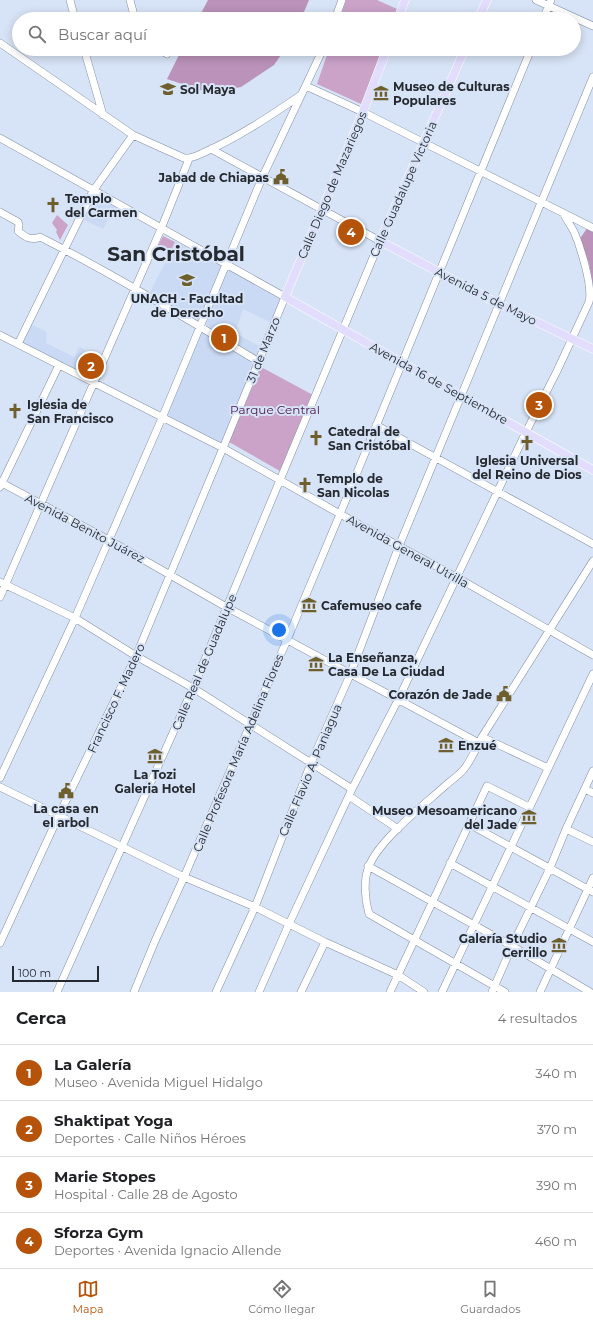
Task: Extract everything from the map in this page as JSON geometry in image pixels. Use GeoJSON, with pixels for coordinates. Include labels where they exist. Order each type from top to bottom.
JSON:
{"type":"FeatureCollection","features":[{"type":"Feature","properties":{"kind":"main road"},"geometry":{"type":"LineString","coordinates":[[401,12],[405,0]]}},
{"type":"Feature","properties":{"kind":"main road"},"geometry":{"type":"LineString","coordinates":[[481,12],[487,0]]}},
{"type":"Feature","properties":{"kind":"main road","name":"Calle Diego de Mazariegos"},"geometry":{"type":"LineString","coordinates":[[285,297],[363,112],[384,56]]}},
{"type":"Feature","properties":{"kind":"main road","name":"Calle Guadalupe Victoria"},"geometry":{"type":"LineString","coordinates":[[380,241],[462,56]]}},
{"type":"Feature","properties":{"kind":"main road","name":"Avenida 5 de Mayo"},"geometry":{"type":"LineString","coordinates":[[380,241],[499,304],[593,349]]}},
{"type":"Feature","properties":{"kind":"main road","name":"Avenida 16 de Septiembre"},"geometry":{"type":"LineString","coordinates":[[285,297],[593,470]]}},
{"type":"Feature","properties":{"kind":"street"},"geometry":{"type":"LineString","coordinates":[[70,0],[73,12]]}},
{"type":"Feature","properties":{"kind":"street"},"geometry":{"type":"LineString","coordinates":[[130,0],[133,12]]}},
{"type":"Feature","properties":{"kind":"street"},"geometry":{"type":"LineString","coordinates":[[338,12],[342,0]]}},
{"type":"Feature","properties":{"kind":"street"},"geometry":{"type":"LineString","coordinates":[[536,0],[549,3],[566,12]]}},
{"type":"Feature","properties":{"kind":"street"},"geometry":{"type":"LineString","coordinates":[[581,20],[593,26]]}},
{"type":"Feature","properties":{"kind":"street"},"geometry":{"type":"LineString","coordinates":[[0,43],[12,51]]}},
{"type":"Feature","properties":{"kind":"street"},"geometry":{"type":"LineString","coordinates":[[19,56],[133,135],[189,159],[252,128],[301,94]]}},
{"type":"Feature","properties":{"kind":"street"},"geometry":{"type":"LineString","coordinates":[[86,56],[103,115]]}},
{"type":"Feature","properties":{"kind":"street"},"geometry":{"type":"LineString","coordinates":[[0,778],[109,540],[162,418],[262,178],[320,56]]}},
{"type":"Feature","properties":{"kind":"street","name":"Calle Profesora María Adelina Flores"},"geometry":{"type":"LineString","coordinates":[[134,992],[287,640],[528,56]]}},
{"type":"Feature","properties":{"kind":"street","name":"Calle Flavio A. Paniagua"},"geometry":{"type":"LineString","coordinates":[[216,992],[255,907],[311,763],[350,675],[399,546],[593,77]]}},
{"type":"Feature","properties":{"kind":"street"},"geometry":{"type":"LineString","coordinates":[[306,86],[363,112],[592,227]]}},
{"type":"Feature","properties":{"kind":"street"},"geometry":{"type":"LineString","coordinates":[[18,344],[93,191],[133,135]]}},
{"type":"Feature","properties":{"kind":"street"},"geometry":{"type":"LineString","coordinates":[[0,138],[285,297]]}},
{"type":"Feature","properties":{"kind":"street"},"geometry":{"type":"LineString","coordinates":[[211,149],[380,241]]}},
{"type":"Feature","properties":{"kind":"street"},"geometry":{"type":"LineString","coordinates":[[0,598],[3,583],[41,505],[161,229],[189,159]]}},
{"type":"Feature","properties":{"kind":"street"},"geometry":{"type":"LineString","coordinates":[[0,212],[18,222],[20,225],[18,231],[28,239],[40,237],[64,249],[200,326],[259,362]]}},
{"type":"Feature","properties":{"kind":"street"},"geometry":{"type":"LineString","coordinates":[[259,992],[288,924],[398,700],[526,432],[557,371],[592,295],[583,260],[574,234],[564,214]]}},
{"type":"Feature","properties":{"kind":"street","name":"Calle Guadalupe Victoria"},"geometry":{"type":"LineString","coordinates":[[343,330],[380,241]]}},
{"type":"Feature","properties":{"kind":"street","name":"31 de Marzo"},"geometry":{"type":"LineString","coordinates":[[223,448],[285,297]]}},
{"type":"Feature","properties":{"kind":"street","name":"Calle Real de Guadalupe"},"geometry":{"type":"LineString","coordinates":[[57,992],[194,688],[343,330]]}},
{"type":"Feature","properties":{"kind":"street","name":"Avenida General Utrilla"},"geometry":{"type":"LineString","coordinates":[[0,335],[94,381],[162,418],[223,448],[550,629],[593,655]]}},
{"type":"Feature","properties":{"kind":"street"},"geometry":{"type":"LineString","coordinates":[[1,484],[59,365]]}},
{"type":"Feature","properties":{"kind":"street"},"geometry":{"type":"LineString","coordinates":[[376,425],[593,544]]}},
{"type":"Feature","properties":{"kind":"street","name":"Francisco F. Madero"},"geometry":{"type":"LineString","coordinates":[[0,943],[59,815],[136,656],[223,448]]}},
{"type":"Feature","properties":{"kind":"street","name":"Avenida Benito Juárez"},"geometry":{"type":"LineString","coordinates":[[1,484],[109,540],[171,574],[228,608],[398,700],[480,740],[548,768]]}},
{"type":"Feature","properties":{"kind":"street"},"geometry":{"type":"LineString","coordinates":[[505,992],[493,989],[455,964],[369,914],[366,901],[368,866],[385,842],[464,769],[476,752],[480,740],[593,561]]}},
{"type":"Feature","properties":{"kind":"street"},"geometry":{"type":"LineString","coordinates":[[3,583],[74,618],[136,656],[194,688],[311,763],[398,829]]}},
{"type":"Feature","properties":{"kind":"street"},"geometry":{"type":"LineString","coordinates":[[442,992],[593,674]]}},
{"type":"Feature","properties":{"kind":"street"},"geometry":{"type":"LineString","coordinates":[[493,989],[530,907],[550,868],[566,828],[593,771]]}},
{"type":"Feature","properties":{"kind":"street"},"geometry":{"type":"LineString","coordinates":[[390,992],[487,786],[529,808]]}},
{"type":"Feature","properties":{"kind":"street"},"geometry":{"type":"LineString","coordinates":[[0,787],[59,815],[122,848],[184,877],[255,907],[325,942],[398,975],[424,992]]}},
{"type":"Feature","properties":{"kind":"street"},"geometry":{"type":"LineString","coordinates":[[585,789],[593,793]]}},
{"type":"Feature","properties":{"kind":"street"},"geometry":{"type":"LineString","coordinates":[[469,824],[590,890]]}},
{"type":"Feature","properties":{"kind":"street"},"geometry":{"type":"LineString","coordinates":[[566,828],[593,842]]}},
{"type":"Feature","properties":{"kind":"street"},"geometry":{"type":"LineString","coordinates":[[450,863],[593,942]]}},
{"type":"Feature","properties":{"kind":"street"},"geometry":{"type":"LineString","coordinates":[[368,866],[512,946],[590,992]]}},
{"type":"Feature","properties":{"kind":"street"},"geometry":{"type":"LineString","coordinates":[[540,992],[569,929],[590,890],[593,878]]}},
{"type":"Feature","properties":{"kind":"street"},"geometry":{"type":"LineString","coordinates":[[301,992],[325,942]]}},
{"type":"Feature","properties":{"kind":"shaded area"},"geometry":{"type":"Polygon","coordinates":[[[208,0],[309,0],[304,12],[202,12],[208,0]]]}},
{"type":"Feature","properties":{"kind":"shaded area"},"geometry":{"type":"Polygon","coordinates":[[[178,56],[280,56],[274,65],[241,87],[213,92],[200,90],[167,79],[178,56]]]}},
{"type":"Feature","properties":{"kind":"shaded area"},"geometry":{"type":"Polygon","coordinates":[[[96,195],[116,205],[103,229],[83,219],[96,195]]]}},
{"type":"Feature","properties":{"kind":"shaded area"},"geometry":{"type":"Polygon","coordinates":[[[588,227],[593,229],[593,285],[589,263],[579,240],[588,227]]]}},
{"type":"Feature","properties":{"kind":"shaded area","name":"UNACH - Facultad de Derecho"},"geometry":{"type":"Polygon","coordinates":[[[176,242],[223,267],[198,322],[150,292],[176,242]]]}},
{"type":"Feature","properties":{"kind":"shaded area"},"geometry":{"type":"Polygon","coordinates":[[[227,268],[282,298],[272,323],[243,309],[235,333],[261,347],[256,357],[206,325],[227,268]]]}},
{"type":"Feature","properties":{"kind":"shaded area"},"geometry":{"type":"Polygon","coordinates":[[[30,324],[47,332],[46,343],[74,357],[79,347],[85,349],[82,356],[98,364],[92,377],[21,343],[30,324]]]}},
{"type":"Feature","properties":{"kind":"shaded area"},"geometry":{"type":"Polygon","coordinates":[[[202,332],[259,361],[222,443],[165,415],[202,332]]]}},
{"type":"Feature","properties":{"kind":"green space"},"geometry":{"type":"Polygon","coordinates":[[[346,0],[377,0],[397,9],[396,12],[342,12],[346,0]]]}},
{"type":"Feature","properties":{"kind":"green space"},"geometry":{"type":"Polygon","coordinates":[[[327,56],[379,56],[361,104],[317,84],[327,56]]]}},
{"type":"Feature","properties":{"kind":"green space"},"geometry":{"type":"Polygon","coordinates":[[[57,215],[68,225],[60,240],[56,232],[57,230],[52,223],[57,215]]]}},
{"type":"Feature","properties":{"kind":"green space"},"geometry":{"type":"Polygon","coordinates":[[[163,236],[175,242],[169,254],[157,248],[163,236]]]}},
{"type":"Feature","properties":{"kind":"green space","name":"Parque Central"},"geometry":{"type":"Polygon","coordinates":[[[261,367],[313,395],[280,471],[229,442],[261,367]]]}},
{"type":"Feature","properties":{"kind":"place","name":"Sol Maya"},"geometry":{"type":"Point","coordinates":[168,89]}},
{"type":"Feature","properties":{"kind":"place","name":"Museo de Culturas Populares"},"geometry":{"type":"Point","coordinates":[381,93]}},
{"type":"Feature","properties":{"kind":"place","name":"Jabad de Chiapas"},"geometry":{"type":"Point","coordinates":[281,177]}},
{"type":"Feature","properties":{"kind":"place","name":"Templo del Carmen"},"geometry":{"type":"Point","coordinates":[53,205]}},
{"type":"Feature","properties":{"kind":"place","name":"Sforza Gym"},"geometry":{"type":"Point","coordinates":[351,232]}},
{"type":"Feature","properties":{"kind":"place","name":"UNACH - Facultad de Derecho"},"geometry":{"type":"Point","coordinates":[187,280]}},
{"type":"Feature","properties":{"kind":"place","name":"La Galería"},"geometry":{"type":"Point","coordinates":[224,338]}},
{"type":"Feature","properties":{"kind":"place","name":"Shaktipat Yoga"},"geometry":{"type":"Point","coordinates":[91,366]}},
{"type":"Feature","properties":{"kind":"place","name":"Marie Stopes"},"geometry":{"type":"Point","coordinates":[539,405]}},
{"type":"Feature","properties":{"kind":"place","name":"Iglesia de San Francisco"},"geometry":{"type":"Point","coordinates":[15,411]}},
{"type":"Feature","properties":{"kind":"place","name":"Catedral de San Cristóbal"},"geometry":{"type":"Point","coordinates":[316,438]}},
{"type":"Feature","properties":{"kind":"place","name":"Iglesia Universal del Reino de Dios"},"geometry":{"type":"Point","coordinates":[527,443]}},
{"type":"Feature","properties":{"kind":"place","name":"Templo de San Nicolas"},"geometry":{"type":"Point","coordinates":[305,485]}},
{"type":"Feature","properties":{"kind":"place","name":"Cafemuseo cafe"},"geometry":{"type":"Point","coordinates":[309,605]}},
{"type":"Feature","properties":{"kind":"place","name":"La Enseñanza, Casa De La Ciudad"},"geometry":{"type":"Point","coordinates":[316,664]}},
{"type":"Feature","properties":{"kind":"place","name":"Corazón de Jade"},"geometry":{"type":"Point","coordinates":[504,694]}},
{"type":"Feature","properties":{"kind":"place","name":"Enzué"},"geometry":{"type":"Point","coordinates":[446,745]}},
{"type":"Feature","properties":{"kind":"place","name":"La Tozi Galeria Hotel"},"geometry":{"type":"Point","coordinates":[155,756]}},
{"type":"Feature","properties":{"kind":"place","name":"La casa en el arbol"},"geometry":{"type":"Point","coordinates":[66,791]}},
{"type":"Feature","properties":{"kind":"place","name":"Museo Mesoamericano del Jade"},"geometry":{"type":"Point","coordinates":[529,817]}},
{"type":"Feature","properties":{"kind":"place","name":"Galería Studio Cerrillo"},"geometry":{"type":"Point","coordinates":[559,945]}},
{"type":"Feature","properties":{"kind":"district","name":"San Cristóbal"},"geometry":{"type":"Point","coordinates":[176,254]}}]}
